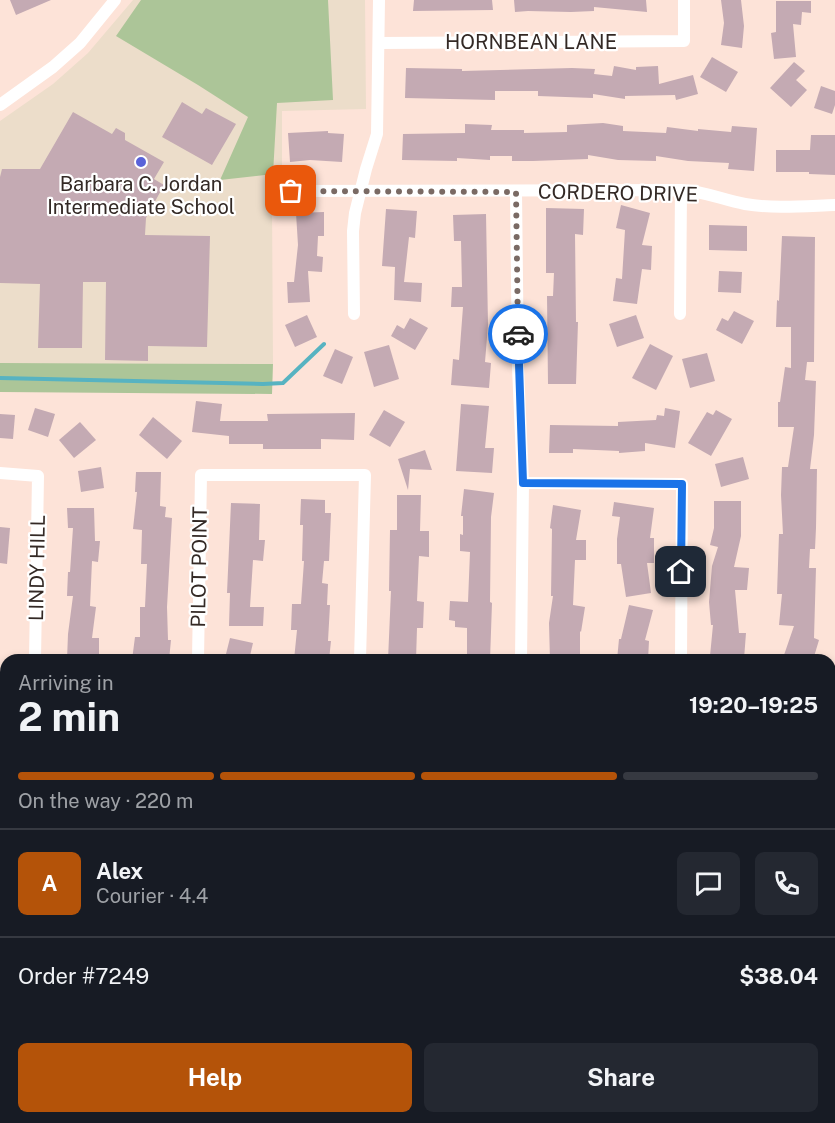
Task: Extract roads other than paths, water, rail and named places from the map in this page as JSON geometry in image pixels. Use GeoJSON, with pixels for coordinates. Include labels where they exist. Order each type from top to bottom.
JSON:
{"type":"FeatureCollection","features":[{"type":"Feature","properties":{"kind":"street"},"geometry":{"type":"LineString","coordinates":[[0,105],[33,82],[80,43],[115,0]]}},
{"type":"Feature","properties":{"kind":"street"},"geometry":{"type":"LineString","coordinates":[[354,314],[353,231],[360,192],[377,134],[379,0]]}},
{"type":"Feature","properties":{"kind":"street","name":"HORNBEAN LANE"},"geometry":{"type":"LineString","coordinates":[[379,43],[684,41],[684,0]]}},
{"type":"Feature","properties":{"kind":"street"},"geometry":{"type":"LineString","coordinates":[[680,314],[681,190]]}},
{"type":"Feature","properties":{"kind":"street","name":"CORDERO DRIVE"},"geometry":{"type":"LineString","coordinates":[[291,191],[681,190],[763,206],[835,205]]}},
{"type":"Feature","properties":{"kind":"street"},"geometry":{"type":"LineString","coordinates":[[516,192],[518,367],[523,483],[521,654]]}},
{"type":"Feature","properties":{"kind":"street","name":"LINDY HILL"},"geometry":{"type":"LineString","coordinates":[[0,473],[38,476],[35,654]]}},
{"type":"Feature","properties":{"kind":"street","name":"PILOT POINT"},"geometry":{"type":"LineString","coordinates":[[198,654],[201,475],[365,474],[360,654]]}},
{"type":"Feature","properties":{"kind":"street"},"geometry":{"type":"LineString","coordinates":[[523,483],[682,484],[681,654]]}},
{"type":"Feature","properties":{"kind":"waterway"},"geometry":{"type":"LineString","coordinates":[[0,378],[283,383],[324,344]]}},
{"type":"Feature","properties":{"kind":"place","name":"Barbara C. Jordan Intermediate School"},"geometry":{"type":"Point","coordinates":[141,162]}}]}
